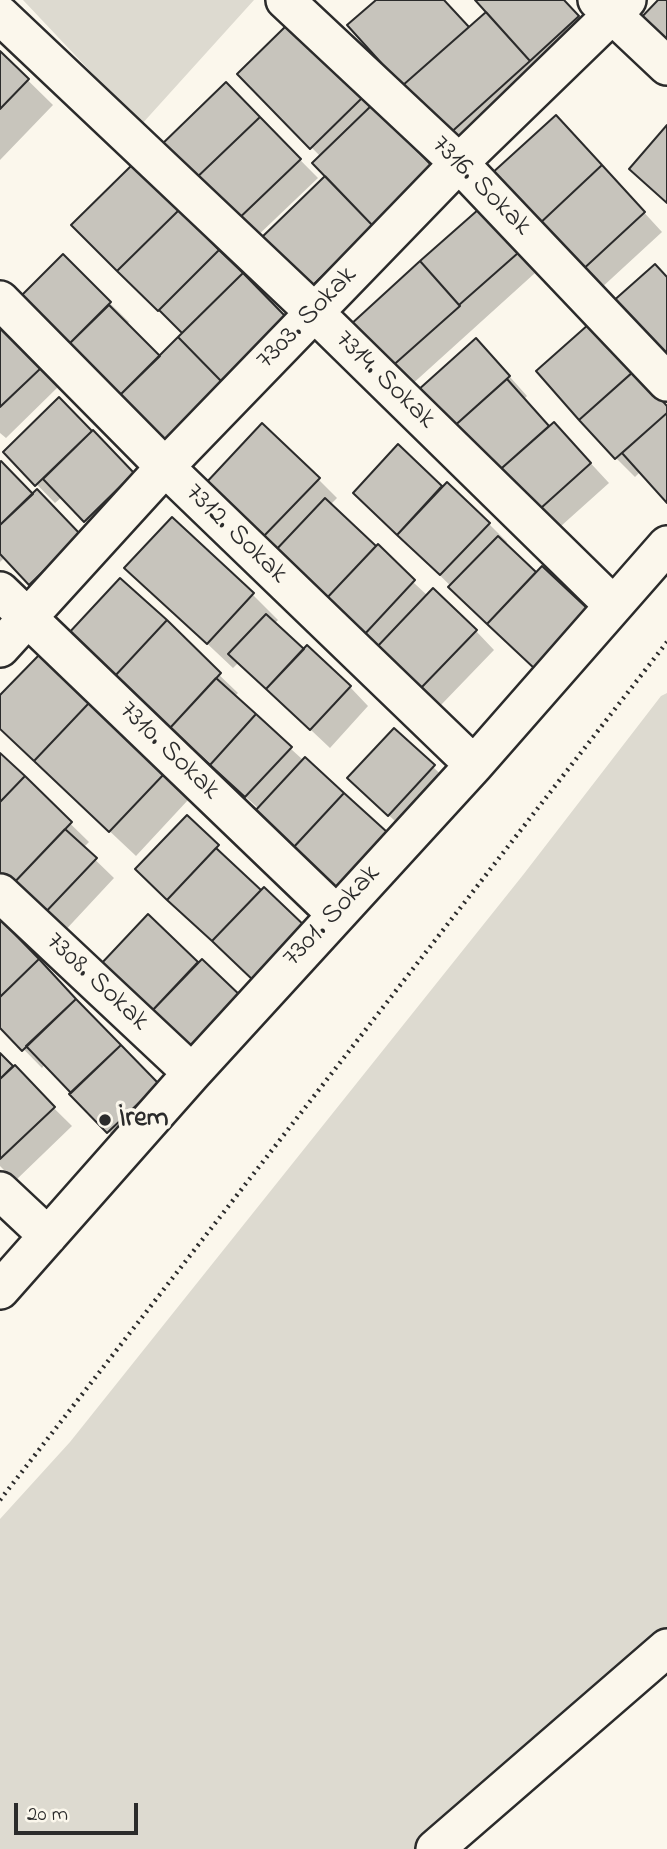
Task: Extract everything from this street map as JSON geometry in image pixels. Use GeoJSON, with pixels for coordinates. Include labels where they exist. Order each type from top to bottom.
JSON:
{"type":"FeatureCollection","features":[{"type":"Feature","properties":{"kind":"street","name":"7316. Sokak"},"geometry":{"type":"LineString","coordinates":[[285,0],[458,163],[667,382]]}},
{"type":"Feature","properties":{"kind":"street","name":"7303. Sokak"},"geometry":{"type":"LineString","coordinates":[[0,648],[165,467],[613,5]]}},
{"type":"Feature","properties":{"kind":"street"},"geometry":{"type":"LineString","coordinates":[[613,5],[667,66]]}},
{"type":"Feature","properties":{"kind":"street","name":"7314. Sokak"},"geometry":{"type":"LineString","coordinates":[[0,15],[314,312],[613,605]]}},
{"type":"Feature","properties":{"kind":"street","name":"7312. Sokak"},"geometry":{"type":"LineString","coordinates":[[0,300],[165,467],[474,765]]}},
{"type":"Feature","properties":{"kind":"street","name":"7301. Sokak"},"geometry":{"type":"LineString","coordinates":[[0,1290],[192,1073],[474,765],[667,545]]}},
{"type":"Feature","properties":{"kind":"street","name":"7310. Sokak"},"geometry":{"type":"LineString","coordinates":[[0,591],[336,914]]}},
{"type":"Feature","properties":{"kind":"street","name":"7308. Sokak"},"geometry":{"type":"LineString","coordinates":[[0,893],[192,1073]]}},
{"type":"Feature","properties":{"kind":"street"},"geometry":{"type":"LineString","coordinates":[[0,1191],[48,1236]]}},
{"type":"Feature","properties":{"kind":"street"},"geometry":{"type":"LineString","coordinates":[[435,1849],[667,1648]]}},
{"type":"Feature","properties":{"kind":"path"},"geometry":{"type":"LineString","coordinates":[[0,1500],[667,642]]}},
{"type":"Feature","properties":{"kind":"shaded area"},"geometry":{"type":"Polygon","coordinates":[[[23,0],[254,0],[141,125],[23,0]]]}},
{"type":"Feature","properties":{"kind":"shaded area"},"geometry":{"type":"Polygon","coordinates":[[[667,693],[667,1633],[532,1754],[416,1849],[0,1849],[0,1519],[70,1442],[523,875],[661,696],[667,693]]]}},
{"type":"Feature","properties":{"kind":"building"},"geometry":{"type":"Polygon","coordinates":[[[376,0],[444,0],[469,27],[402,86],[347,25],[376,0]]]}},
{"type":"Feature","properties":{"kind":"building"},"geometry":{"type":"Polygon","coordinates":[[[475,0],[564,0],[579,16],[530,61],[475,0]]]}},
{"type":"Feature","properties":{"kind":"building"},"geometry":{"type":"Polygon","coordinates":[[[658,0],[667,0],[667,50],[637,22],[658,0]]]}},
{"type":"Feature","properties":{"kind":"building"},"geometry":{"type":"Polygon","coordinates":[[[486,12],[530,61],[447,136],[402,86],[486,12]]]}},
{"type":"Feature","properties":{"kind":"building"},"geometry":{"type":"Polygon","coordinates":[[[289,23],[363,97],[310,149],[237,74],[289,23]]]}},
{"type":"Feature","properties":{"kind":"building"},"geometry":{"type":"Polygon","coordinates":[[[0,51],[29,79],[0,109],[0,51]]]}},
{"type":"Feature","properties":{"kind":"building"},"geometry":{"type":"Polygon","coordinates":[[[226,82],[260,117],[191,183],[158,148],[226,82]]]}},
{"type":"Feature","properties":{"kind":"building"},"geometry":{"type":"Polygon","coordinates":[[[373,104],[434,168],[373,226],[312,163],[373,104]]]}},
{"type":"Feature","properties":{"kind":"building"},"geometry":{"type":"Polygon","coordinates":[[[556,115],[602,165],[537,226],[490,175],[556,115]]]}},
{"type":"Feature","properties":{"kind":"building"},"geometry":{"type":"Polygon","coordinates":[[[260,117],[301,159],[232,225],[191,183],[260,117]]]}},
{"type":"Feature","properties":{"kind":"building"},"geometry":{"type":"Polygon","coordinates":[[[667,125],[667,203],[629,169],[667,125]]]}},
{"type":"Feature","properties":{"kind":"building"},"geometry":{"type":"Polygon","coordinates":[[[133,164],[179,210],[117,271],[71,225],[133,164]]]}},
{"type":"Feature","properties":{"kind":"building"},"geometry":{"type":"Polygon","coordinates":[[[602,165],[645,212],[579,273],[537,226],[602,165]]]}},
{"type":"Feature","properties":{"kind":"building"},"geometry":{"type":"Polygon","coordinates":[[[325,176],[373,226],[309,289],[260,239],[325,176]]]}},
{"type":"Feature","properties":{"kind":"building"},"geometry":{"type":"Polygon","coordinates":[[[479,209],[518,253],[459,305],[420,261],[479,209]]]}},
{"type":"Feature","properties":{"kind":"building"},"geometry":{"type":"Polygon","coordinates":[[[179,210],[219,250],[158,311],[117,271],[179,210]]]}},
{"type":"Feature","properties":{"kind":"building"},"geometry":{"type":"Polygon","coordinates":[[[219,250],[243,273],[182,333],[159,310],[219,250]]]}},
{"type":"Feature","properties":{"kind":"building"},"geometry":{"type":"Polygon","coordinates":[[[63,254],[111,302],[66,347],[18,299],[63,254]]]}},
{"type":"Feature","properties":{"kind":"building"},"geometry":{"type":"Polygon","coordinates":[[[420,261],[460,306],[389,369],[349,326],[420,261]]]}},
{"type":"Feature","properties":{"kind":"building"},"geometry":{"type":"Polygon","coordinates":[[[655,264],[667,277],[667,367],[611,303],[655,264]]]}},
{"type":"Feature","properties":{"kind":"building"},"geometry":{"type":"Polygon","coordinates":[[[243,273],[286,317],[221,381],[178,337],[243,273]]]}},
{"type":"Feature","properties":{"kind":"building"},"geometry":{"type":"Polygon","coordinates":[[[109,305],[160,356],[117,398],[66,347],[109,305]]]}},
{"type":"Feature","properties":{"kind":"building"},"geometry":{"type":"Polygon","coordinates":[[[589,324],[633,372],[579,420],[536,371],[589,324]]]}},
{"type":"Feature","properties":{"kind":"building"},"geometry":{"type":"Polygon","coordinates":[[[0,326],[41,368],[0,407],[0,326]]]}},
{"type":"Feature","properties":{"kind":"building"},"geometry":{"type":"Polygon","coordinates":[[[178,337],[223,383],[162,443],[117,398],[178,337]]]}},
{"type":"Feature","properties":{"kind":"building"},"geometry":{"type":"Polygon","coordinates":[[[476,338],[510,376],[451,429],[417,391],[476,338]]]}},
{"type":"Feature","properties":{"kind":"building"},"geometry":{"type":"Polygon","coordinates":[[[635,370],[667,406],[667,413],[615,459],[579,420],[635,370]]]}},
{"type":"Feature","properties":{"kind":"building"},"geometry":{"type":"Polygon","coordinates":[[[507,379],[549,426],[494,475],[451,429],[507,379]]]}},
{"type":"Feature","properties":{"kind":"building"},"geometry":{"type":"Polygon","coordinates":[[[59,397],[92,431],[35,486],[3,452],[59,397]]]}},
{"type":"Feature","properties":{"kind":"building"},"geometry":{"type":"Polygon","coordinates":[[[667,413],[667,503],[622,453],[667,413]]]}},
{"type":"Feature","properties":{"kind":"building"},"geometry":{"type":"Polygon","coordinates":[[[554,422],[591,463],[531,517],[494,475],[554,422]]]}},
{"type":"Feature","properties":{"kind":"building"},"geometry":{"type":"Polygon","coordinates":[[[262,423],[320,478],[262,538],[205,484],[262,423]]]}},
{"type":"Feature","properties":{"kind":"building"},"geometry":{"type":"Polygon","coordinates":[[[93,430],[134,473],[84,522],[43,479],[93,430]]]}},
{"type":"Feature","properties":{"kind":"building"},"geometry":{"type":"Polygon","coordinates":[[[398,444],[442,486],[397,535],[353,493],[398,444]]]}},
{"type":"Feature","properties":{"kind":"building"},"geometry":{"type":"Polygon","coordinates":[[[0,462],[33,494],[0,525],[0,462]]]}},
{"type":"Feature","properties":{"kind":"building"},"geometry":{"type":"Polygon","coordinates":[[[447,482],[490,523],[440,575],[397,535],[447,482]]]}},
{"type":"Feature","properties":{"kind":"building"},"geometry":{"type":"Polygon","coordinates":[[[37,489],[81,535],[29,585],[0,554],[0,525],[37,489]]]}},
{"type":"Feature","properties":{"kind":"building"},"geometry":{"type":"Polygon","coordinates":[[[325,498],[376,546],[325,600],[274,552],[325,498]]]}},
{"type":"Feature","properties":{"kind":"building"},"geometry":{"type":"Polygon","coordinates":[[[172,517],[254,593],[207,644],[124,568],[172,517]]]}},
{"type":"Feature","properties":{"kind":"building"},"geometry":{"type":"Polygon","coordinates":[[[498,536],[536,572],[487,624],[448,587],[498,536]]]}},
{"type":"Feature","properties":{"kind":"building"},"geometry":{"type":"Polygon","coordinates":[[[378,544],[415,580],[363,636],[325,600],[378,544]]]}},
{"type":"Feature","properties":{"kind":"building"},"geometry":{"type":"Polygon","coordinates":[[[542,566],[590,611],[535,669],[487,624],[542,566]]]}},
{"type":"Feature","properties":{"kind":"building"},"geometry":{"type":"Polygon","coordinates":[[[120,578],[167,620],[114,677],[67,635],[120,578]]]}},
{"type":"Feature","properties":{"kind":"building"},"geometry":{"type":"Polygon","coordinates":[[[433,588],[477,630],[420,689],[376,648],[433,588]]]}},
{"type":"Feature","properties":{"kind":"building"},"geometry":{"type":"Polygon","coordinates":[[[266,614],[304,649],[266,689],[228,654],[266,614]]]}},
{"type":"Feature","properties":{"kind":"building"},"geometry":{"type":"Polygon","coordinates":[[[167,620],[221,673],[170,728],[114,677],[167,620]]]}},
{"type":"Feature","properties":{"kind":"building"},"geometry":{"type":"Polygon","coordinates":[[[307,645],[351,686],[310,730],[266,689],[307,645]]]}},
{"type":"Feature","properties":{"kind":"building"},"geometry":{"type":"Polygon","coordinates":[[[39,655],[89,703],[34,761],[0,729],[0,695],[39,655]]]}},
{"type":"Feature","properties":{"kind":"building"},"geometry":{"type":"Polygon","coordinates":[[[216,678],[256,714],[210,765],[170,728],[216,678]]]}},
{"type":"Feature","properties":{"kind":"building"},"geometry":{"type":"Polygon","coordinates":[[[89,703],[164,774],[109,832],[34,761],[89,703]]]}},
{"type":"Feature","properties":{"kind":"building"},"geometry":{"type":"Polygon","coordinates":[[[256,714],[292,747],[245,797],[210,765],[256,714]]]}},
{"type":"Feature","properties":{"kind":"building"},"geometry":{"type":"Polygon","coordinates":[[[394,728],[435,765],[388,816],[347,778],[394,728]]]}},
{"type":"Feature","properties":{"kind":"building"},"geometry":{"type":"Polygon","coordinates":[[[0,753],[25,776],[0,802],[0,753]]]}},
{"type":"Feature","properties":{"kind":"building"},"geometry":{"type":"Polygon","coordinates":[[[305,757],[344,793],[293,848],[254,812],[305,757]]]}},
{"type":"Feature","properties":{"kind":"building"},"geometry":{"type":"Polygon","coordinates":[[[25,776],[72,822],[9,888],[0,880],[0,802],[25,776]]]}},
{"type":"Feature","properties":{"kind":"building"},"geometry":{"type":"Polygon","coordinates":[[[344,793],[387,832],[336,888],[292,849],[344,793]]]}},
{"type":"Feature","properties":{"kind":"building"},"geometry":{"type":"Polygon","coordinates":[[[187,815],[219,845],[167,900],[135,869],[187,815]]]}},
{"type":"Feature","properties":{"kind":"building"},"geometry":{"type":"Polygon","coordinates":[[[65,829],[97,858],[40,918],[9,888],[65,829]]]}},
{"type":"Feature","properties":{"kind":"building"},"geometry":{"type":"Polygon","coordinates":[[[216,848],[261,890],[212,941],[167,900],[216,848]]]}},
{"type":"Feature","properties":{"kind":"building"},"geometry":{"type":"Polygon","coordinates":[[[264,887],[308,929],[256,983],[212,941],[264,887]]]}},
{"type":"Feature","properties":{"kind":"building"},"geometry":{"type":"Polygon","coordinates":[[[148,914],[198,962],[150,1013],[100,965],[148,914]]]}},
{"type":"Feature","properties":{"kind":"building"},"geometry":{"type":"Polygon","coordinates":[[[0,919],[39,959],[0,997],[0,919]]]}},
{"type":"Feature","properties":{"kind":"building"},"geometry":{"type":"Polygon","coordinates":[[[39,959],[76,999],[22,1051],[0,1028],[0,997],[39,959]]]}},
{"type":"Feature","properties":{"kind":"building"},"geometry":{"type":"Polygon","coordinates":[[[202,959],[244,999],[193,1053],[150,1013],[202,959]]]}},
{"type":"Feature","properties":{"kind":"building"},"geometry":{"type":"Polygon","coordinates":[[[76,999],[121,1045],[71,1093],[26,1046],[76,999]]]}},
{"type":"Feature","properties":{"kind":"building"},"geometry":{"type":"Polygon","coordinates":[[[121,1045],[159,1084],[107,1133],[69,1094],[121,1045]]]}},
{"type":"Feature","properties":{"kind":"building"},"geometry":{"type":"Polygon","coordinates":[[[0,1053],[13,1066],[0,1079],[0,1053]]]}},
{"type":"Feature","properties":{"kind":"building"},"geometry":{"type":"Polygon","coordinates":[[[15,1065],[55,1107],[0,1159],[0,1079],[15,1065]]]}},
{"type":"Feature","properties":{"kind":"place","name":"İrem"},"geometry":{"type":"Point","coordinates":[105,1120]}}]}
